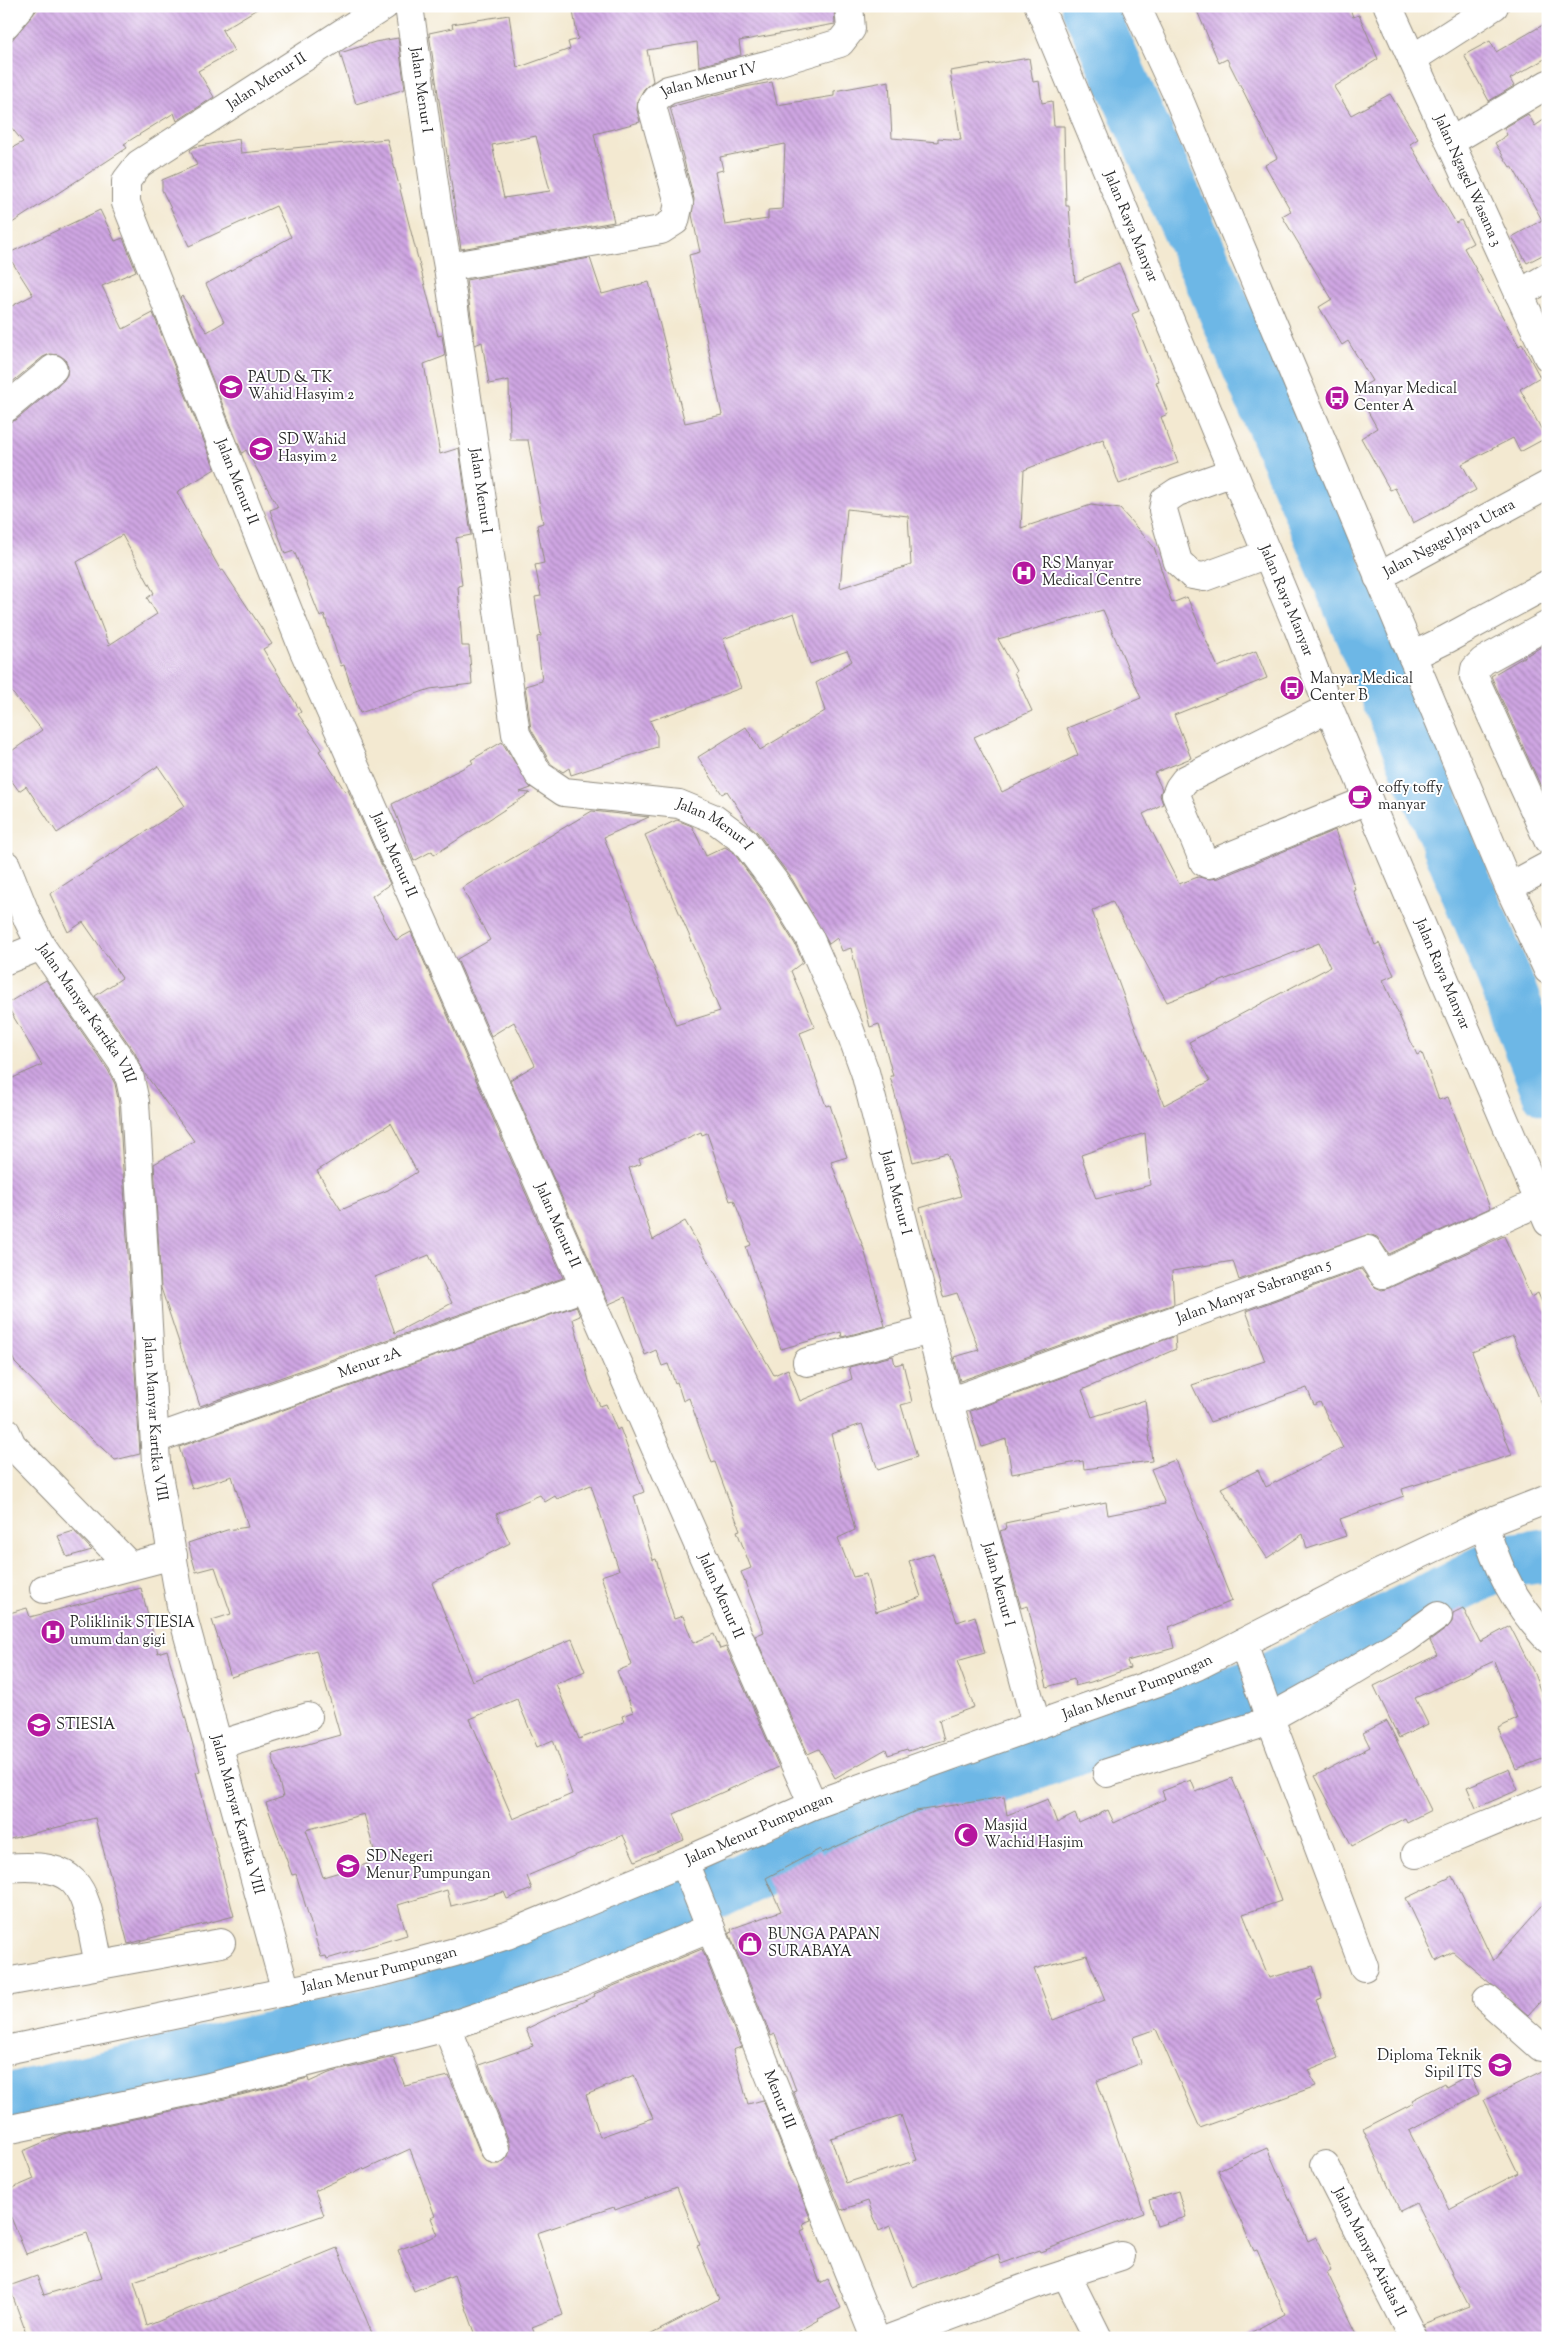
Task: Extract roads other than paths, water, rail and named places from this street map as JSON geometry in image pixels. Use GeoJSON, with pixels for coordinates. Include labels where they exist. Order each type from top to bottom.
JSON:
{"type":"FeatureCollection","features":[{"type":"Feature","properties":{"kind":"street"},"geometry":{"type":"LineString","coordinates":[[6,24],[21,6]]}},
{"type":"Feature","properties":{"kind":"street","name":"Jalan Menur II"},"geometry":{"type":"LineString","coordinates":[[384,6],[139,164],[126,181],[126,203],[304,652],[813,1805]]}},
{"type":"Feature","properties":{"kind":"street","name":"Jalan Menur I"},"geometry":{"type":"LineString","coordinates":[[409,6],[516,734],[540,775],[564,792],[679,804],[713,818],[744,841],[779,888],[809,937],[848,1026],[865,1072],[949,1402],[1036,1724]]}},
{"type":"Feature","properties":{"kind":"street","name":"Jalan Menur IV"},"geometry":{"type":"LineString","coordinates":[[448,267],[661,230],[675,221],[679,203],[652,106],[657,97],[668,90],[770,64],[840,43],[851,29],[852,16],[850,6]]}},
{"type":"Feature","properties":{"kind":"street","name":"Jalan Raya Manyar"},"geometry":{"type":"LineString","coordinates":[[1039,6],[1329,708],[1543,1212]]}},
{"type":"Feature","properties":{"kind":"street"},"geometry":{"type":"LineString","coordinates":[[1136,6],[1175,90],[1378,577],[1509,886],[1548,970]]}},
{"type":"Feature","properties":{"kind":"street","name":"Jalan Ngagel Wasana 3"},"geometry":{"type":"LineString","coordinates":[[1388,6],[1548,357]]}},
{"type":"Feature","properties":{"kind":"street"},"geometry":{"type":"LineString","coordinates":[[1412,59],[1494,6]]}},
{"type":"Feature","properties":{"kind":"street"},"geometry":{"type":"LineString","coordinates":[[1450,142],[1548,84]]}},
{"type":"Feature","properties":{"kind":"street"},"geometry":{"type":"LineString","coordinates":[[1519,294],[1548,277]]}},
{"type":"Feature","properties":{"kind":"street"},"geometry":{"type":"LineString","coordinates":[[6,408],[53,369]]}},
{"type":"Feature","properties":{"kind":"street"},"geometry":{"type":"LineString","coordinates":[[1233,472],[1177,492],[1165,500],[1163,510],[1178,562],[1192,575],[1204,577],[1267,554]]}},
{"type":"Feature","properties":{"kind":"street","name":"Jalan Ngagel Jaya Utara"},"geometry":{"type":"LineString","coordinates":[[1378,577],[1548,485]]}},
{"type":"Feature","properties":{"kind":"street"},"geometry":{"type":"LineString","coordinates":[[1412,656],[1447,640],[1548,584]]}},
{"type":"Feature","properties":{"kind":"street"},"geometry":{"type":"LineString","coordinates":[[1548,625],[1482,661],[1475,669],[1474,677],[1548,840]]}},
{"type":"Feature","properties":{"kind":"street"},"geometry":{"type":"LineString","coordinates":[[1329,708],[1185,780],[1176,795],[1204,862],[1208,864],[1368,800]]}},
{"type":"Feature","properties":{"kind":"street","name":"Jalan Manyar Kartika VIII"},"geometry":{"type":"LineString","coordinates":[[6,865],[28,920],[41,946],[122,1062],[130,1079],[135,1102],[156,1464],[183,1617],[286,1992]]}},
{"type":"Feature","properties":{"kind":"street"},"geometry":{"type":"LineString","coordinates":[[1509,886],[1548,866]]}},
{"type":"Feature","properties":{"kind":"street"},"geometry":{"type":"LineString","coordinates":[[6,960],[41,946]]}},
{"type":"Feature","properties":{"kind":"street","name":"Jalan Manyar Sabrangan 5"},"geometry":{"type":"LineString","coordinates":[[949,1402],[1368,1250],[1383,1274],[1543,1212]]}},
{"type":"Feature","properties":{"kind":"street","name":"Menur 2A"},"geometry":{"type":"LineString","coordinates":[[155,1439],[584,1286]]}},
{"type":"Feature","properties":{"kind":"street"},"geometry":{"type":"LineString","coordinates":[[807,1362],[931,1330]]}},
{"type":"Feature","properties":{"kind":"street"},"geometry":{"type":"LineString","coordinates":[[8,1441],[130,1566]]}},
{"type":"Feature","properties":{"kind":"street","name":"Jalan Menur Pumpungan"},"geometry":{"type":"LineString","coordinates":[[6,2050],[389,1970],[498,1938],[684,1862],[813,1805],[1166,1679],[1484,1524],[1548,1499]]}},
{"type":"Feature","properties":{"kind":"street"},"geometry":{"type":"LineString","coordinates":[[1484,1524],[1494,1556],[1512,1595],[1548,1639]]}},
{"type":"Feature","properties":{"kind":"street"},"geometry":{"type":"LineString","coordinates":[[44,1589],[173,1555]]}},
{"type":"Feature","properties":{"kind":"street"},"geometry":{"type":"LineString","coordinates":[[1107,1773],[1230,1736],[1269,1717],[1390,1648],[1438,1616]]}},
{"type":"Feature","properties":{"kind":"street"},"geometry":{"type":"LineString","coordinates":[[1243,1643],[1251,1669],[1364,1967]]}},
{"type":"Feature","properties":{"kind":"street"},"geometry":{"type":"LineString","coordinates":[[218,1746],[308,1717]]}},
{"type":"Feature","properties":{"kind":"street"},"geometry":{"type":"LineString","coordinates":[[1416,1854],[1548,1799]]}},
{"type":"Feature","properties":{"kind":"street","name":"Menur III"},"geometry":{"type":"LineString","coordinates":[[684,1862],[875,2338]]}},
{"type":"Feature","properties":{"kind":"street"},"geometry":{"type":"LineString","coordinates":[[6,1868],[30,1866],[59,1870],[72,1880],[84,1895],[99,1964]]}},
{"type":"Feature","properties":{"kind":"street"},"geometry":{"type":"LineString","coordinates":[[6,2130],[204,2088],[447,2027],[576,1984],[708,1923]]}},
{"type":"Feature","properties":{"kind":"street"},"geometry":{"type":"LineString","coordinates":[[6,1982],[221,1943]]}},
{"type":"Feature","properties":{"kind":"street"},"geometry":{"type":"LineString","coordinates":[[1487,2000],[1541,2047],[1548,2048]]}},
{"type":"Feature","properties":{"kind":"street"},"geometry":{"type":"LineString","coordinates":[[447,2027],[495,2149]]}},
{"type":"Feature","properties":{"kind":"street","name":"Jalan Manyar Airdas II"},"geometry":{"type":"LineString","coordinates":[[1325,2165],[1414,2338]]}},
{"type":"Feature","properties":{"kind":"street"},"geometry":{"type":"LineString","coordinates":[[891,2338],[1066,2274],[1121,2256]]}},
{"type":"Feature","properties":{"kind":"street"},"geometry":{"type":"LineString","coordinates":[[1066,2274],[1098,2338]]}},
{"type":"Feature","properties":{"kind":"water"},"geometry":{"type":"Polygon","coordinates":[[[1548,1535],[1548,1579],[1533,1582],[1525,1540],[1548,1535]]]}},
{"type":"Feature","properties":{"kind":"waterway"},"geometry":{"type":"LineString","coordinates":[[1088,6],[1211,278],[1337,574],[1504,977],[1548,1090]]}},
{"type":"Feature","properties":{"kind":"waterway"},"geometry":{"type":"LineString","coordinates":[[6,2101],[408,2006],[721,1890],[850,1828],[1270,1680],[1506,1561],[1548,1555]]}},
{"type":"Feature","properties":{"kind":"place","name":"PAUD & TK Wahid Hasyim 2"},"geometry":{"type":"Point","coordinates":[231,387]}},
{"type":"Feature","properties":{"kind":"place","name":"Manyar Medical Center A"},"geometry":{"type":"Point","coordinates":[1337,398]}},
{"type":"Feature","properties":{"kind":"place","name":"SD Wahid Hasyim 2"},"geometry":{"type":"Point","coordinates":[261,449]}},
{"type":"Feature","properties":{"kind":"place","name":"RS Manyar Medical Centre"},"geometry":{"type":"Point","coordinates":[1024,573]}},
{"type":"Feature","properties":{"kind":"place","name":"Manyar Medical Center B"},"geometry":{"type":"Point","coordinates":[1292,688]}},
{"type":"Feature","properties":{"kind":"place","name":"coffy toffy manyar"},"geometry":{"type":"Point","coordinates":[1360,797]}},
{"type":"Feature","properties":{"kind":"place","name":"Poliklinik STIESIA umum dan gigi"},"geometry":{"type":"Point","coordinates":[53,1632]}},
{"type":"Feature","properties":{"kind":"place","name":"STIESIA"},"geometry":{"type":"Point","coordinates":[39,1725]}},
{"type":"Feature","properties":{"kind":"place","name":"Masjid Wachid Hasjim"},"geometry":{"type":"Point","coordinates":[966,1835]}},
{"type":"Feature","properties":{"kind":"place","name":"SD Negeri Menur Pumpungan"},"geometry":{"type":"Point","coordinates":[348,1866]}},
{"type":"Feature","properties":{"kind":"place","name":"BUNGA PAPAN SURABAYA"},"geometry":{"type":"Point","coordinates":[750,1944]}},
{"type":"Feature","properties":{"kind":"place","name":"Diploma Teknik Sipil ITS"},"geometry":{"type":"Point","coordinates":[1500,2065]}}]}
